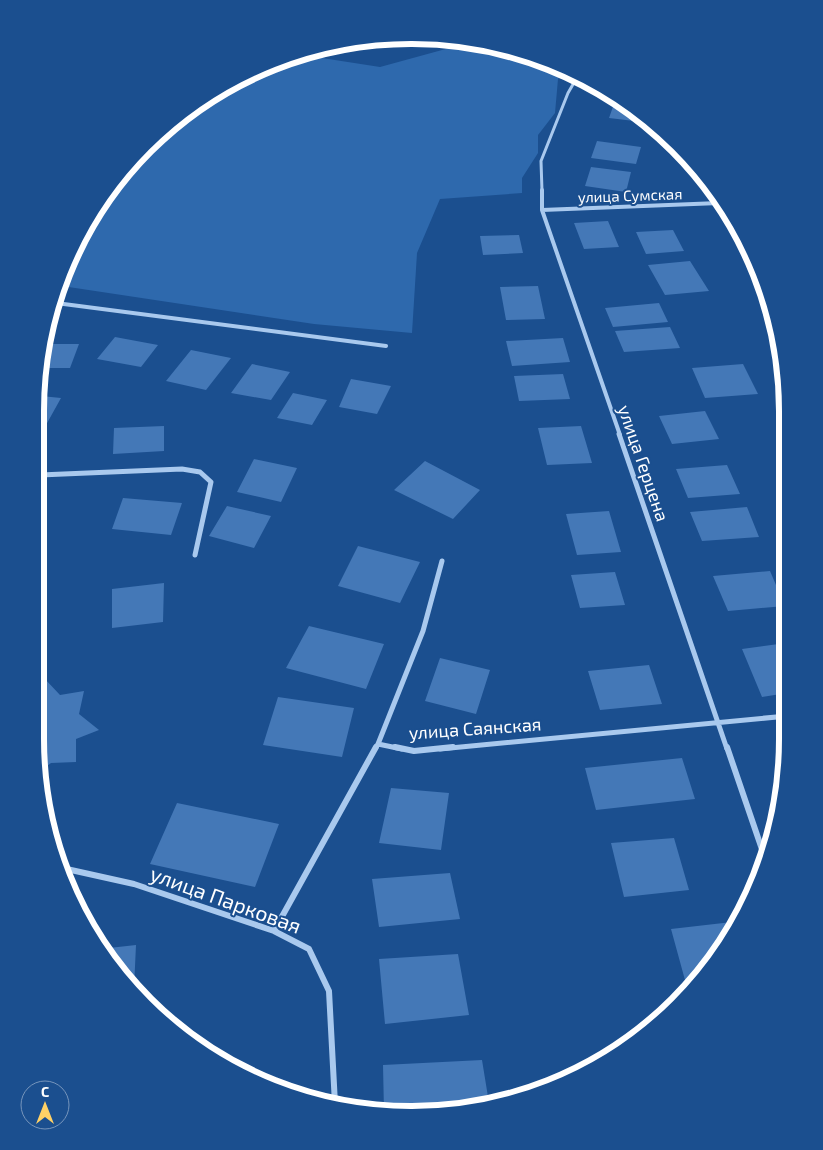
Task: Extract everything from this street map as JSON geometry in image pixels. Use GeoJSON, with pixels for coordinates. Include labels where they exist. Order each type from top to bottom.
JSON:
{"type":"FeatureCollection","features":[{"type":"Feature","properties":{"kind":"street","name":"улица Герцена"},"geometry":{"type":"LineString","coordinates":[[574,82],[568,93],[541,161],[542,210],[762,850]]}},
{"type":"Feature","properties":{"kind":"street","name":"улица Сумская"},"geometry":{"type":"LineString","coordinates":[[542,210],[714,203]]}},
{"type":"Feature","properties":{"kind":"street"},"geometry":{"type":"LineString","coordinates":[[60,303],[386,346]]}},
{"type":"Feature","properties":{"kind":"street"},"geometry":{"type":"LineString","coordinates":[[44,475],[182,469],[200,472],[211,482],[195,555]]}},
{"type":"Feature","properties":{"kind":"street"},"geometry":{"type":"LineString","coordinates":[[274,931],[378,744],[423,631],[442,561]]}},
{"type":"Feature","properties":{"kind":"street","name":"улица Саянская"},"geometry":{"type":"LineString","coordinates":[[378,744],[414,751],[779,717]]}},
{"type":"Feature","properties":{"kind":"street","name":"улица Парковая"},"geometry":{"type":"LineString","coordinates":[[68,869],[134,884],[274,931],[309,949],[329,991],[335,1098]]}},
{"type":"Feature","properties":{"kind":"shaded area"},"geometry":{"type":"Polygon","coordinates":[[[456,47],[507,56],[561,76],[558,79],[555,113],[538,135],[538,153],[522,178],[522,193],[440,199],[417,253],[412,333],[314,324],[66,287],[82,249],[106,207],[151,151],[207,106],[228,93],[271,72],[293,63],[328,54],[322,58],[380,67],[456,47]]]}},
{"type":"Feature","properties":{"kind":"building"},"geometry":{"type":"Polygon","coordinates":[[[614,105],[637,121],[609,118],[614,105]]]}},
{"type":"Feature","properties":{"kind":"building"},"geometry":{"type":"Polygon","coordinates":[[[597,141],[641,147],[636,164],[591,158],[597,141]]]}},
{"type":"Feature","properties":{"kind":"building"},"geometry":{"type":"Polygon","coordinates":[[[591,167],[631,172],[626,192],[585,186],[591,167]]]}},
{"type":"Feature","properties":{"kind":"building"},"geometry":{"type":"Polygon","coordinates":[[[608,221],[619,247],[584,249],[574,223],[608,221]]]}},
{"type":"Feature","properties":{"kind":"building"},"geometry":{"type":"Polygon","coordinates":[[[673,230],[684,251],[646,254],[636,232],[673,230]]]}},
{"type":"Feature","properties":{"kind":"building"},"geometry":{"type":"Polygon","coordinates":[[[519,235],[523,253],[483,255],[480,236],[519,235]]]}},
{"type":"Feature","properties":{"kind":"building"},"geometry":{"type":"Polygon","coordinates":[[[690,261],[709,291],[665,295],[648,265],[690,261]]]}},
{"type":"Feature","properties":{"kind":"building"},"geometry":{"type":"Polygon","coordinates":[[[538,286],[545,319],[506,320],[500,287],[538,286]]]}},
{"type":"Feature","properties":{"kind":"building"},"geometry":{"type":"Polygon","coordinates":[[[659,303],[668,322],[613,327],[605,308],[659,303]]]}},
{"type":"Feature","properties":{"kind":"building"},"geometry":{"type":"Polygon","coordinates":[[[670,327],[680,348],[624,352],[615,331],[670,327]]]}},
{"type":"Feature","properties":{"kind":"building"},"geometry":{"type":"Polygon","coordinates":[[[115,337],[158,345],[141,367],[97,359],[115,337]]]}},
{"type":"Feature","properties":{"kind":"building"},"geometry":{"type":"Polygon","coordinates":[[[563,338],[570,362],[512,366],[506,341],[563,338]]]}},
{"type":"Feature","properties":{"kind":"building"},"geometry":{"type":"Polygon","coordinates":[[[50,344],[79,344],[70,368],[47,368],[50,344]]]}},
{"type":"Feature","properties":{"kind":"building"},"geometry":{"type":"Polygon","coordinates":[[[191,350],[231,358],[206,390],[166,381],[191,350]]]}},
{"type":"Feature","properties":{"kind":"building"},"geometry":{"type":"Polygon","coordinates":[[[252,364],[290,372],[271,400],[231,393],[252,364]]]}},
{"type":"Feature","properties":{"kind":"building"},"geometry":{"type":"Polygon","coordinates":[[[743,364],[758,394],[705,398],[692,368],[743,364]]]}},
{"type":"Feature","properties":{"kind":"building"},"geometry":{"type":"Polygon","coordinates":[[[563,374],[570,399],[519,401],[514,376],[563,374]]]}},
{"type":"Feature","properties":{"kind":"building"},"geometry":{"type":"Polygon","coordinates":[[[351,379],[391,386],[377,414],[339,407],[351,379]]]}},
{"type":"Feature","properties":{"kind":"building"},"geometry":{"type":"Polygon","coordinates":[[[293,393],[327,400],[312,425],[277,418],[293,393]]]}},
{"type":"Feature","properties":{"kind":"building"},"geometry":{"type":"Polygon","coordinates":[[[45,396],[61,398],[46,425],[44,425],[45,396]]]}},
{"type":"Feature","properties":{"kind":"building"},"geometry":{"type":"Polygon","coordinates":[[[705,411],[719,439],[672,444],[659,416],[705,411]]]}},
{"type":"Feature","properties":{"kind":"building"},"geometry":{"type":"Polygon","coordinates":[[[164,426],[164,451],[113,454],[114,428],[164,426]]]}},
{"type":"Feature","properties":{"kind":"building"},"geometry":{"type":"Polygon","coordinates":[[[581,426],[592,463],[547,465],[538,428],[581,426]]]}},
{"type":"Feature","properties":{"kind":"building"},"geometry":{"type":"Polygon","coordinates":[[[254,459],[297,468],[281,502],[237,492],[254,459]]]}},
{"type":"Feature","properties":{"kind":"building"},"geometry":{"type":"Polygon","coordinates":[[[425,461],[480,490],[453,519],[394,490],[425,461]]]}},
{"type":"Feature","properties":{"kind":"building"},"geometry":{"type":"Polygon","coordinates":[[[727,465],[740,494],[688,498],[676,469],[727,465]]]}},
{"type":"Feature","properties":{"kind":"building"},"geometry":{"type":"Polygon","coordinates":[[[123,498],[182,503],[171,535],[112,529],[123,498]]]}},
{"type":"Feature","properties":{"kind":"building"},"geometry":{"type":"Polygon","coordinates":[[[227,506],[271,516],[254,548],[209,536],[227,506]]]}},
{"type":"Feature","properties":{"kind":"building"},"geometry":{"type":"Polygon","coordinates":[[[747,507],[759,537],[702,541],[690,512],[747,507]]]}},
{"type":"Feature","properties":{"kind":"building"},"geometry":{"type":"Polygon","coordinates":[[[609,511],[621,552],[577,555],[566,514],[609,511]]]}},
{"type":"Feature","properties":{"kind":"building"},"geometry":{"type":"Polygon","coordinates":[[[358,546],[420,562],[400,603],[338,586],[358,546]]]}},
{"type":"Feature","properties":{"kind":"building"},"geometry":{"type":"Polygon","coordinates":[[[770,571],[779,592],[779,607],[728,611],[713,576],[770,571]]]}},
{"type":"Feature","properties":{"kind":"building"},"geometry":{"type":"Polygon","coordinates":[[[615,572],[625,605],[580,608],[571,575],[615,572]]]}},
{"type":"Feature","properties":{"kind":"building"},"geometry":{"type":"Polygon","coordinates":[[[164,583],[163,622],[112,628],[112,589],[164,583]]]}},
{"type":"Feature","properties":{"kind":"building"},"geometry":{"type":"Polygon","coordinates":[[[309,626],[384,644],[366,689],[286,668],[309,626]]]}},
{"type":"Feature","properties":{"kind":"building"},"geometry":{"type":"Polygon","coordinates":[[[779,644],[779,694],[762,697],[742,649],[779,644]]]}},
{"type":"Feature","properties":{"kind":"building"},"geometry":{"type":"Polygon","coordinates":[[[440,658],[490,670],[476,714],[425,701],[440,658]]]}},
{"type":"Feature","properties":{"kind":"building"},"geometry":{"type":"Polygon","coordinates":[[[649,665],[662,704],[600,710],[588,671],[649,665]]]}},
{"type":"Feature","properties":{"kind":"building"},"geometry":{"type":"Polygon","coordinates":[[[44,678],[60,695],[84,691],[79,714],[99,730],[76,739],[76,762],[51,763],[45,767],[44,678]]]}},
{"type":"Feature","properties":{"kind":"building"},"geometry":{"type":"Polygon","coordinates":[[[278,697],[354,708],[342,757],[263,745],[278,697]]]}},
{"type":"Feature","properties":{"kind":"building"},"geometry":{"type":"Polygon","coordinates":[[[682,758],[695,799],[596,810],[585,768],[682,758]]]}},
{"type":"Feature","properties":{"kind":"building"},"geometry":{"type":"Polygon","coordinates":[[[391,788],[449,793],[441,850],[379,843],[391,788]]]}},
{"type":"Feature","properties":{"kind":"building"},"geometry":{"type":"Polygon","coordinates":[[[177,803],[279,824],[255,887],[150,864],[177,803]]]}},
{"type":"Feature","properties":{"kind":"building"},"geometry":{"type":"Polygon","coordinates":[[[674,838],[689,890],[624,897],[611,843],[674,838]]]}},
{"type":"Feature","properties":{"kind":"building"},"geometry":{"type":"Polygon","coordinates":[[[450,873],[460,919],[379,927],[372,879],[450,873]]]}},
{"type":"Feature","properties":{"kind":"building"},"geometry":{"type":"Polygon","coordinates":[[[730,922],[717,943],[686,983],[671,929],[730,922]]]}},
{"type":"Feature","properties":{"kind":"building"},"geometry":{"type":"Polygon","coordinates":[[[136,945],[134,980],[120,962],[110,948],[136,945]]]}},
{"type":"Feature","properties":{"kind":"building"},"geometry":{"type":"Polygon","coordinates":[[[458,954],[469,1015],[385,1024],[379,959],[458,954]]]}},
{"type":"Feature","properties":{"kind":"building"},"geometry":{"type":"Polygon","coordinates":[[[482,1060],[488,1098],[436,1105],[384,1105],[383,1065],[482,1060]]]}}]}
